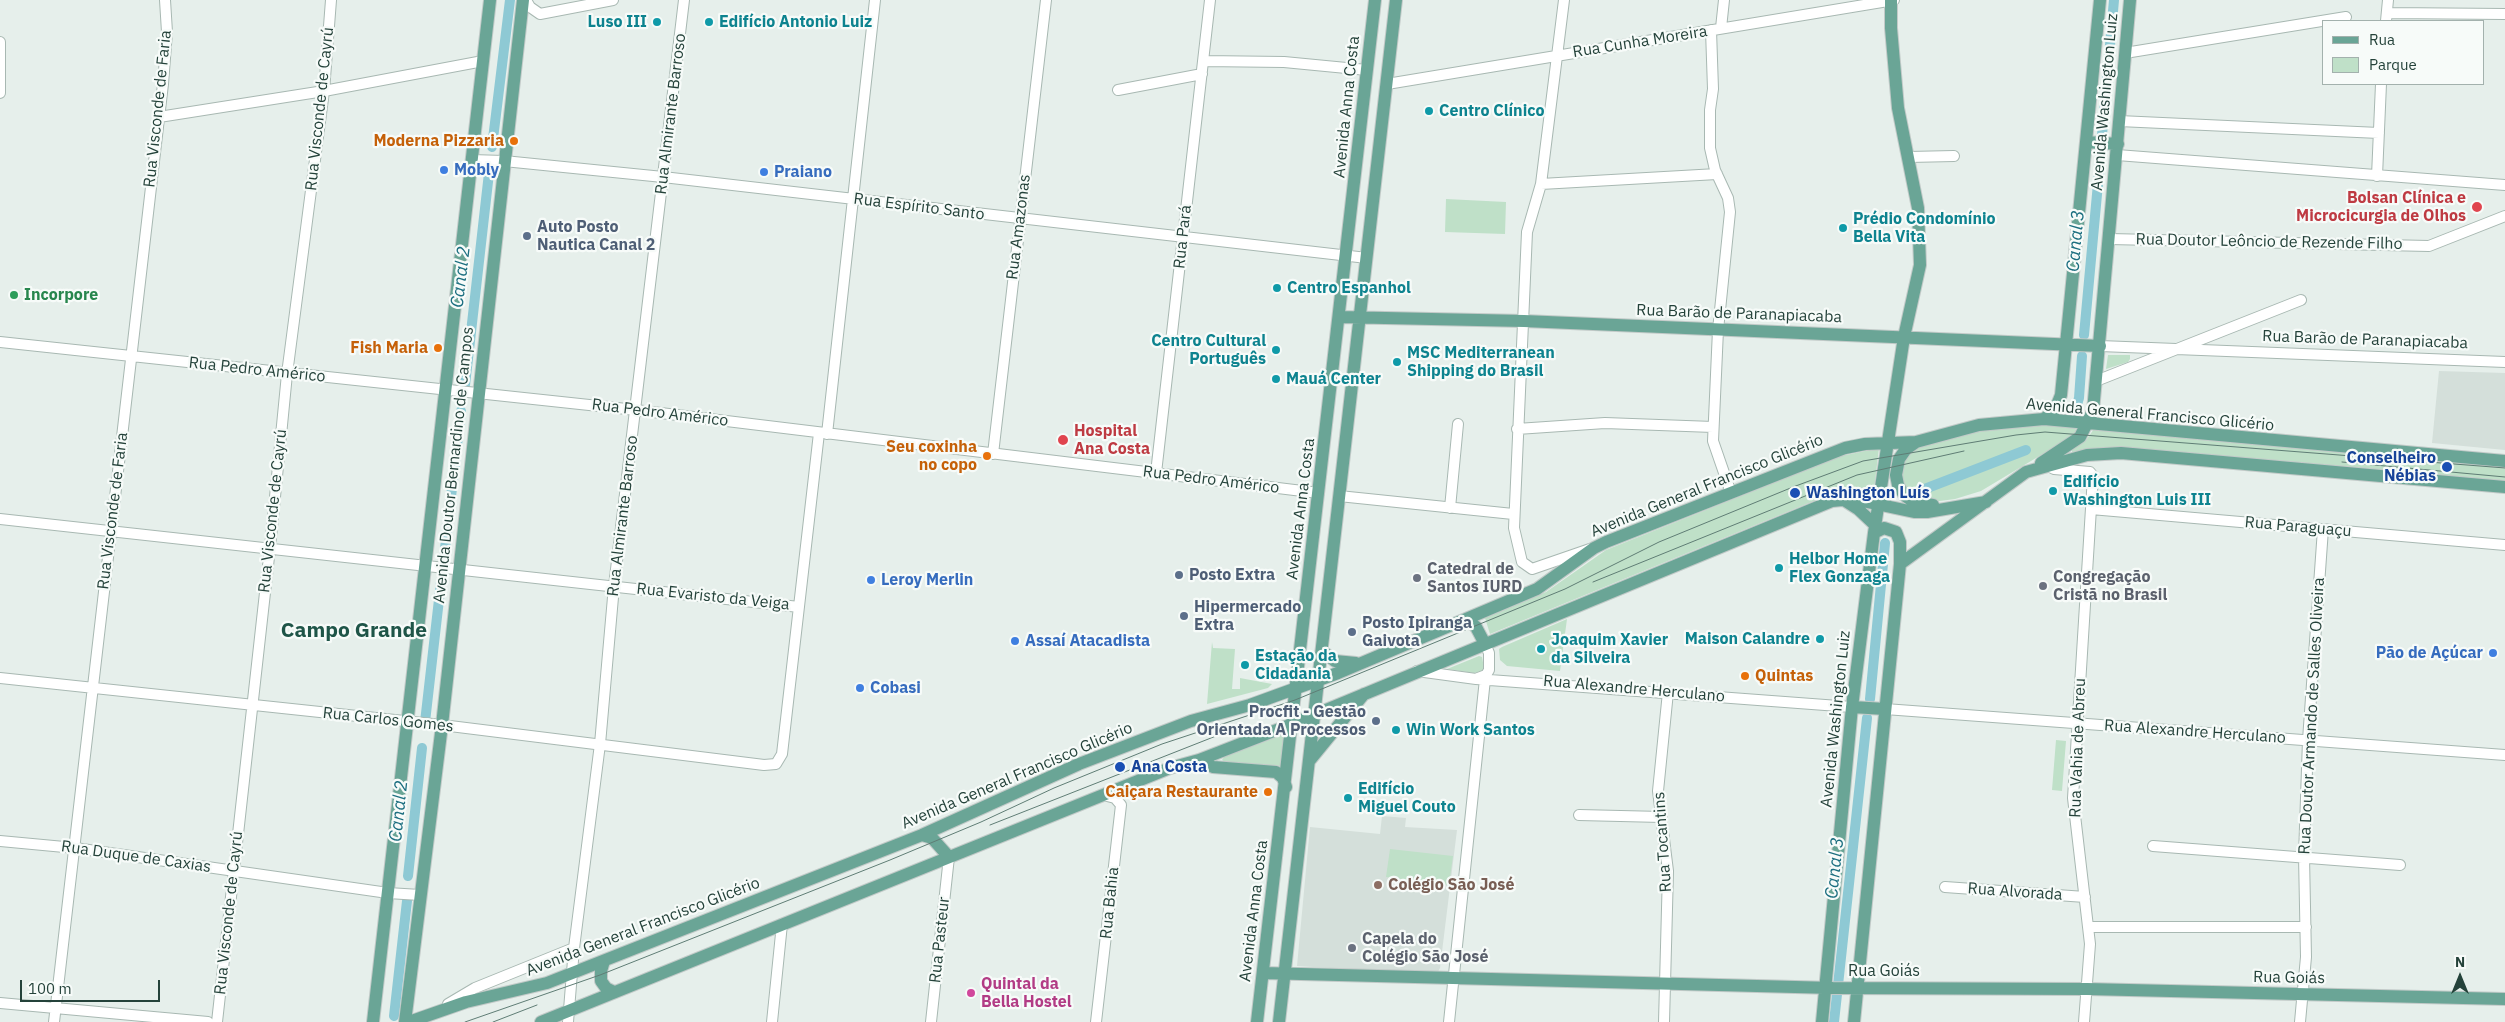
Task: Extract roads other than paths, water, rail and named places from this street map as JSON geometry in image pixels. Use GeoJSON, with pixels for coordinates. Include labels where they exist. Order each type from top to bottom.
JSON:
{"type":"FeatureCollection","features":[{"type":"Feature","properties":{"kind":"main road","name":"Avenida Doutor Bernardino de Campos"},"geometry":{"type":"LineString","coordinates":[[373,1022],[490,0]]}},
{"type":"Feature","properties":{"kind":"main road","name":"Avenida Doutor Bernardino de Campos"},"geometry":{"type":"LineString","coordinates":[[405,1022],[442,725],[504,161],[525,0]]}},
{"type":"Feature","properties":{"kind":"main road","name":"Avenida Anna Costa"},"geometry":{"type":"LineString","coordinates":[[1257,1022],[1286,788],[1375,0]]}},
{"type":"Feature","properties":{"kind":"main road"},"geometry":{"type":"LineString","coordinates":[[1278,1022],[1310,760],[1396,0]]}},
{"type":"Feature","properties":{"kind":"main road","name":"Avenida Washington Luiz"},"geometry":{"type":"LineString","coordinates":[[1822,1022],[1829,987],[1874,529],[1882,501],[1888,443],[1904,337],[1917,278],[1920,250],[1918,208],[1898,108],[1891,28],[1892,0]]}},
{"type":"Feature","properties":{"kind":"main road","name":"Avenida Washington Luiz"},"geometry":{"type":"LineString","coordinates":[[2044,419],[2055,410],[2060,400],[2100,0]]}},
{"type":"Feature","properties":{"kind":"main road","name":"Avenida Washington Luiz"},"geometry":{"type":"LineString","coordinates":[[2026,472],[2077,439],[2088,425],[2093,411],[2130,0]]}},
{"type":"Feature","properties":{"kind":"main road"},"geometry":{"type":"LineString","coordinates":[[2086,142],[2117,150]]}},
{"type":"Feature","properties":{"kind":"main road","name":"Rua Barão de Paranapiacaba"},"geometry":{"type":"LineString","coordinates":[[1339,317],[1524,321],[2100,346]]}},
{"type":"Feature","properties":{"kind":"main road","name":"Avenida General Francisco Glicério"},"geometry":{"type":"LineString","coordinates":[[410,1022],[466,1002],[538,986],[922,835],[1079,764],[1191,721],[1250,705],[1359,664],[1545,585],[1594,548],[1844,448],[1865,444],[1916,442],[1979,425],[2044,419],[2088,425],[2505,461]]}},
{"type":"Feature","properties":{"kind":"main road"},"geometry":{"type":"LineString","coordinates":[[1916,442],[1906,449],[1899,459],[1896,475],[1901,492],[1910,500],[1922,504],[1966,506]]}},
{"type":"Feature","properties":{"kind":"main road"},"geometry":{"type":"LineString","coordinates":[[1900,564],[2026,472],[2081,456],[2121,453],[2505,487]]}},
{"type":"Feature","properties":{"kind":"main road"},"geometry":{"type":"LineString","coordinates":[[1319,493],[1333,501],[1332,531],[1334,539]]}},
{"type":"Feature","properties":{"kind":"main road"},"geometry":{"type":"LineString","coordinates":[[541,1022],[569,1016],[614,992],[1170,768],[1199,760],[1292,724],[1416,671],[1841,499],[1882,501],[1926,512],[1986,502]]}},
{"type":"Feature","properties":{"kind":"main road"},"geometry":{"type":"LineString","coordinates":[[1841,499],[1858,509],[1874,529],[1884,528],[1896,532],[1900,542],[1900,564],[1880,709],[1852,986],[1854,1022]]}},
{"type":"Feature","properties":{"kind":"main road"},"geometry":{"type":"LineString","coordinates":[[1466,619],[1476,627],[1485,644]]}},
{"type":"Feature","properties":{"kind":"main road"},"geometry":{"type":"LineString","coordinates":[[1322,651],[1335,661],[1359,664]]}},
{"type":"Feature","properties":{"kind":"main road"},"geometry":{"type":"LineString","coordinates":[[1310,760],[1365,692]]}},
{"type":"Feature","properties":{"kind":"main road"},"geometry":{"type":"LineString","coordinates":[[1856,707],[1880,709]]}},
{"type":"Feature","properties":{"kind":"main road"},"geometry":{"type":"LineString","coordinates":[[1199,760],[1213,767],[1276,772],[1283,778],[1286,788]]}},
{"type":"Feature","properties":{"kind":"main road"},"geometry":{"type":"LineString","coordinates":[[922,835],[932,838],[949,857]]}},
{"type":"Feature","properties":{"kind":"main road"},"geometry":{"type":"LineString","coordinates":[[604,961],[600,971],[601,980],[606,988],[614,992]]}},
{"type":"Feature","properties":{"kind":"main road","name":"Rua Goiás"},"geometry":{"type":"LineString","coordinates":[[1263,973],[1829,987],[2087,989],[2505,999]]}},
{"type":"Feature","properties":{"kind":"street","name":"Rua Visconde de Faria"},"geometry":{"type":"LineString","coordinates":[[54,1022],[159,117],[167,32],[165,0]]}},
{"type":"Feature","properties":{"kind":"street","name":"Rua Visconde de Cayrú"},"geometry":{"type":"LineString","coordinates":[[216,1022],[270,548],[287,374],[324,91],[331,0]]}},
{"type":"Feature","properties":{"kind":"street"},"geometry":{"type":"LineString","coordinates":[[525,0],[533,10],[544,14],[614,0]]}},
{"type":"Feature","properties":{"kind":"street","name":"Rua Almirante Barroso"},"geometry":{"type":"LineString","coordinates":[[569,1016],[574,948],[600,744],[614,586],[684,0]]}},
{"type":"Feature","properties":{"kind":"street"},"geometry":{"type":"LineString","coordinates":[[799,607],[823,433],[875,0]]}},
{"type":"Feature","properties":{"kind":"street","name":"Rua Amazonas"},"geometry":{"type":"LineString","coordinates":[[993,454],[1046,0]]}},
{"type":"Feature","properties":{"kind":"street","name":"Rua Pará"},"geometry":{"type":"LineString","coordinates":[[1156,473],[1210,0]]}},
{"type":"Feature","properties":{"kind":"street"},"geometry":{"type":"LineString","coordinates":[[1564,0],[1541,184],[1527,232],[1513,514],[1516,544],[1522,562],[1528,568],[1536,569],[1577,552],[1594,548]]}},
{"type":"Feature","properties":{"kind":"street"},"geometry":{"type":"LineString","coordinates":[[1724,0],[1716,29],[1710,110],[1710,141],[1712,160],[1716,174],[1728,198],[1730,212],[1718,330],[1713,441],[1731,493]]}},
{"type":"Feature","properties":{"kind":"street","name":"Rua Cunha Moreira"},"geometry":{"type":"LineString","coordinates":[[1386,84],[1892,0]]}},
{"type":"Feature","properties":{"kind":"street"},"geometry":{"type":"LineString","coordinates":[[2388,0],[2387,17],[2505,14]]}},
{"type":"Feature","properties":{"kind":"street"},"geometry":{"type":"LineString","coordinates":[[2322,20],[2346,16]]}},
{"type":"Feature","properties":{"kind":"street"},"geometry":{"type":"LineString","coordinates":[[2125,53],[2322,20]]}},
{"type":"Feature","properties":{"kind":"street"},"geometry":{"type":"LineString","coordinates":[[0,42],[0,92]]}},
{"type":"Feature","properties":{"kind":"street"},"geometry":{"type":"LineString","coordinates":[[159,117],[324,91],[483,61]]}},
{"type":"Feature","properties":{"kind":"street"},"geometry":{"type":"LineString","coordinates":[[1203,61],[1284,62],[1367,70]]}},
{"type":"Feature","properties":{"kind":"street"},"geometry":{"type":"LineString","coordinates":[[1118,90],[1202,74]]}},
{"type":"Feature","properties":{"kind":"street"},"geometry":{"type":"LineString","coordinates":[[2377,176],[2381,85]]}},
{"type":"Feature","properties":{"kind":"street"},"geometry":{"type":"LineString","coordinates":[[2119,121],[2379,134]]}},
{"type":"Feature","properties":{"kind":"street"},"geometry":{"type":"LineString","coordinates":[[2117,150],[2377,176],[2505,185]]}},
{"type":"Feature","properties":{"kind":"street"},"geometry":{"type":"LineString","coordinates":[[1909,158],[1954,156]]}},
{"type":"Feature","properties":{"kind":"street","name":"Rua Espírito Santo"},"geometry":{"type":"LineString","coordinates":[[471,160],[504,161],[663,177],[1020,220],[1367,258]]}},
{"type":"Feature","properties":{"kind":"street"},"geometry":{"type":"LineString","coordinates":[[1541,184],[1716,174]]}},
{"type":"Feature","properties":{"kind":"street","name":"Rua Doutor Leôncio de Rezende Filho"},"geometry":{"type":"LineString","coordinates":[[2109,238],[2429,246],[2505,216]]}},
{"type":"Feature","properties":{"kind":"street"},"geometry":{"type":"LineString","coordinates":[[2096,381],[2301,300]]}},
{"type":"Feature","properties":{"kind":"street"},"geometry":{"type":"LineString","coordinates":[[2224,330],[2224,350]]}},
{"type":"Feature","properties":{"kind":"street","name":"Rua Pedro Américo"},"geometry":{"type":"LineString","coordinates":[[0,342],[636,410],[1319,493]]}},
{"type":"Feature","properties":{"kind":"street","name":"Rua Barão de Paranapiacaba"},"geometry":{"type":"LineString","coordinates":[[2100,346],[2505,362]]}},
{"type":"Feature","properties":{"kind":"street"},"geometry":{"type":"LineString","coordinates":[[2136,347],[2140,364]]}},
{"type":"Feature","properties":{"kind":"street"},"geometry":{"type":"LineString","coordinates":[[1517,429],[1605,422],[1713,427]]}},
{"type":"Feature","properties":{"kind":"street"},"geometry":{"type":"LineString","coordinates":[[1450,508],[1458,424]]}},
{"type":"Feature","properties":{"kind":"street","name":"Rua Vahia de Abreu"},"geometry":{"type":"LineString","coordinates":[[2047,466],[2054,469],[2092,474],[2073,798],[2089,927],[2084,1022]]}},
{"type":"Feature","properties":{"kind":"street"},"geometry":{"type":"LineString","coordinates":[[1339,496],[1513,514]]}},
{"type":"Feature","properties":{"kind":"street","name":"Rua Paraguaçu"},"geometry":{"type":"LineString","coordinates":[[2091,509],[2505,545]]}},
{"type":"Feature","properties":{"kind":"street","name":"Rua Evaristo da Veiga"},"geometry":{"type":"LineString","coordinates":[[0,519],[799,607]]}},
{"type":"Feature","properties":{"kind":"street","name":"Rua Doutor Armando de Salles Oliveira"},"geometry":{"type":"LineString","coordinates":[[2300,1022],[2306,957],[2304,856],[2308,740],[2323,529]]}},
{"type":"Feature","properties":{"kind":"street","name":"Rua Carlos Gomes"},"geometry":{"type":"LineString","coordinates":[[0,678],[442,725],[764,765],[776,764],[782,754],[799,607]]}},
{"type":"Feature","properties":{"kind":"street"},"geometry":{"type":"LineString","coordinates":[[1449,1022],[1481,679],[1490,670],[1489,653],[1485,644]]}},
{"type":"Feature","properties":{"kind":"street","name":"Rua Alexandre Herculano"},"geometry":{"type":"LineString","coordinates":[[1416,671],[1481,679],[1856,707]]}},
{"type":"Feature","properties":{"kind":"street","name":"Rua Tocantins"},"geometry":{"type":"LineString","coordinates":[[1664,1022],[1668,871],[1658,791],[1668,692]]}},
{"type":"Feature","properties":{"kind":"street","name":"Rua Alexandre Herculano"},"geometry":{"type":"LineString","coordinates":[[1880,709],[2505,756]]}},
{"type":"Feature","properties":{"kind":"street","name":"Rua Bahia"},"geometry":{"type":"LineString","coordinates":[[1096,1022],[1121,806],[1115,798],[1103,795]]}},
{"type":"Feature","properties":{"kind":"street"},"geometry":{"type":"LineString","coordinates":[[1579,815],[1662,817]]}},
{"type":"Feature","properties":{"kind":"street","name":"Rua Duque de Caxias"},"geometry":{"type":"LineString","coordinates":[[0,841],[75,848],[388,893],[420,895]]}},
{"type":"Feature","properties":{"kind":"street"},"geometry":{"type":"LineString","coordinates":[[2153,846],[2400,864]]}},
{"type":"Feature","properties":{"kind":"street","name":"Rua Pasteur"},"geometry":{"type":"LineString","coordinates":[[931,1022],[949,857]]}},
{"type":"Feature","properties":{"kind":"street","name":"Rua Alvorada"},"geometry":{"type":"LineString","coordinates":[[1945,887],[2085,897]]}},
{"type":"Feature","properties":{"kind":"street"},"geometry":{"type":"LineString","coordinates":[[772,1022],[782,924]]}},
{"type":"Feature","properties":{"kind":"street"},"geometry":{"type":"LineString","coordinates":[[2089,927],[2306,927]]}},
{"type":"Feature","properties":{"kind":"street"},"geometry":{"type":"LineString","coordinates":[[437,1011],[475,988],[574,948]]}},
{"type":"Feature","properties":{"kind":"street"},"geometry":{"type":"LineString","coordinates":[[0,1003],[208,1022]]}},
{"type":"Feature","properties":{"kind":"waterway","name":"Canal 2"},"geometry":{"type":"LineString","coordinates":[[492,147],[510,0]]}},
{"type":"Feature","properties":{"kind":"waterway","name":"Canal 3"},"geometry":{"type":"LineString","coordinates":[[2102,135],[2114,0]]}},
{"type":"Feature","properties":{"kind":"waterway","name":"Canal 3"},"geometry":{"type":"LineString","coordinates":[[2084,335],[2101,151]]}},
{"type":"Feature","properties":{"kind":"waterway","name":"Canal 2"},"geometry":{"type":"LineString","coordinates":[[465,385],[489,173]]}},
{"type":"Feature","properties":{"kind":"waterway","name":"Canal 3"},"geometry":{"type":"LineString","coordinates":[[2074,414],[2079,398],[2082,356]]}},
{"type":"Feature","properties":{"kind":"waterway","name":"Canal 2"},"geometry":{"type":"LineString","coordinates":[[444,557],[461,411]]}},
{"type":"Feature","properties":{"kind":"waterway","name":"Canal 3"},"geometry":{"type":"LineString","coordinates":[[1922,490],[2026,450]]}},
{"type":"Feature","properties":{"kind":"waterway","name":"Canal 3"},"geometry":{"type":"LineString","coordinates":[[1870,699],[1885,543]]}},
{"type":"Feature","properties":{"kind":"waterway","name":"Canal 2"},"geometry":{"type":"LineString","coordinates":[[425,722],[441,582]]}},
{"type":"Feature","properties":{"kind":"waterway","name":"Canal 3"},"geometry":{"type":"LineString","coordinates":[[1834,1022],[1867,718]]}},
{"type":"Feature","properties":{"kind":"waterway","name":"Canal 2"},"geometry":{"type":"LineString","coordinates":[[408,876],[422,748]]}},
{"type":"Feature","properties":{"kind":"waterway","name":"Canal 2"},"geometry":{"type":"LineString","coordinates":[[394,1016],[407,901]]}},
{"type":"Feature","properties":{"kind":"tram line"},"geometry":{"type":"LineString","coordinates":[[465,1022],[600,975],[890,860],[981,822],[1054,788],[1162,744],[1295,700],[1565,589],[1659,542],[1793,487],[1863,461],[2016,435],[2045,432],[2505,468]]}},
{"type":"Feature","properties":{"kind":"tram line"},"geometry":{"type":"LineString","coordinates":[[1593,582],[1857,475],[1964,451]]}},
{"type":"Feature","properties":{"kind":"tram line"},"geometry":{"type":"LineString","coordinates":[[2342,462],[2505,477]]}},
{"type":"Feature","properties":{"kind":"tram line"},"geometry":{"type":"LineString","coordinates":[[990,825],[1244,725]]}},
{"type":"Feature","properties":{"kind":"tram line"},"geometry":{"type":"LineString","coordinates":[[493,1022],[537,1005]]}},
{"type":"Feature","properties":{"kind":"place","name":"Luso III"},"geometry":{"type":"Point","coordinates":[657,22]}},
{"type":"Feature","properties":{"kind":"place","name":"Edifício Antonio Luiz"},"geometry":{"type":"Point","coordinates":[709,22]}},
{"type":"Feature","properties":{"kind":"place","name":"Centro Clínico"},"geometry":{"type":"Point","coordinates":[1429,111]}},
{"type":"Feature","properties":{"kind":"place","name":"Moderna Pizzaria"},"geometry":{"type":"Point","coordinates":[514,141]}},
{"type":"Feature","properties":{"kind":"place","name":"Mobly"},"geometry":{"type":"Point","coordinates":[444,170]}},
{"type":"Feature","properties":{"kind":"place","name":"Praiano"},"geometry":{"type":"Point","coordinates":[764,172]}},
{"type":"Feature","properties":{"kind":"place","name":"Bolsan Clínica e Microcicurgia de Olhos"},"geometry":{"type":"Point","coordinates":[2477,207]}},
{"type":"Feature","properties":{"kind":"place","name":"Prédio Condomínio Bella Vita"},"geometry":{"type":"Point","coordinates":[1843,228]}},
{"type":"Feature","properties":{"kind":"place","name":"Auto Posto Nautica Canal 2"},"geometry":{"type":"Point","coordinates":[527,236]}},
{"type":"Feature","properties":{"kind":"place","name":"Centro Espanhol"},"geometry":{"type":"Point","coordinates":[1277,288]}},
{"type":"Feature","properties":{"kind":"place","name":"Incorpore"},"geometry":{"type":"Point","coordinates":[14,295]}},
{"type":"Feature","properties":{"kind":"place","name":"Fish Maria"},"geometry":{"type":"Point","coordinates":[438,348]}},
{"type":"Feature","properties":{"kind":"place","name":"Centro Cultural Português"},"geometry":{"type":"Point","coordinates":[1276,350]}},
{"type":"Feature","properties":{"kind":"place","name":"MSC Mediterranean Shipping do Brasil"},"geometry":{"type":"Point","coordinates":[1397,362]}},
{"type":"Feature","properties":{"kind":"place","name":"Mauá Center"},"geometry":{"type":"Point","coordinates":[1276,379]}},
{"type":"Feature","properties":{"kind":"place","name":"Hospital Ana Costa"},"geometry":{"type":"Point","coordinates":[1063,440]}},
{"type":"Feature","properties":{"kind":"place","name":"Seu coxinha no copo"},"geometry":{"type":"Point","coordinates":[987,456]}},
{"type":"Feature","properties":{"kind":"place","name":"Conselheiro Nébias"},"geometry":{"type":"Point","coordinates":[2447,467]}},
{"type":"Feature","properties":{"kind":"place","name":"Edifício Washington Luis III"},"geometry":{"type":"Point","coordinates":[2053,491]}},
{"type":"Feature","properties":{"kind":"place","name":"Washington Luís"},"geometry":{"type":"Point","coordinates":[1795,493]}},
{"type":"Feature","properties":{"kind":"place","name":"Helbor Home Flex Gonzaga"},"geometry":{"type":"Point","coordinates":[1779,568]}},
{"type":"Feature","properties":{"kind":"place","name":"Posto Extra"},"geometry":{"type":"Point","coordinates":[1179,575]}},
{"type":"Feature","properties":{"kind":"place","name":"Catedral de Santos IURD"},"geometry":{"type":"Point","coordinates":[1417,578]}},
{"type":"Feature","properties":{"kind":"place","name":"Leroy Merlin"},"geometry":{"type":"Point","coordinates":[871,580]}},
{"type":"Feature","properties":{"kind":"place","name":"Congregação Cristã no Brasil"},"geometry":{"type":"Point","coordinates":[2043,586]}},
{"type":"Feature","properties":{"kind":"place","name":"Hipermercado Extra"},"geometry":{"type":"Point","coordinates":[1184,616]}},
{"type":"Feature","properties":{"kind":"place","name":"Posto Ipiranga Gaivota"},"geometry":{"type":"Point","coordinates":[1352,632]}},
{"type":"Feature","properties":{"kind":"place","name":"Maison Calandre"},"geometry":{"type":"Point","coordinates":[1820,639]}},
{"type":"Feature","properties":{"kind":"place","name":"Assaí Atacadista"},"geometry":{"type":"Point","coordinates":[1015,641]}},
{"type":"Feature","properties":{"kind":"place","name":"Joaquim Xavier da Silveira"},"geometry":{"type":"Point","coordinates":[1541,649]}},
{"type":"Feature","properties":{"kind":"place","name":"Pão de Açúcar"},"geometry":{"type":"Point","coordinates":[2493,653]}},
{"type":"Feature","properties":{"kind":"place","name":"Estação da Cidadania"},"geometry":{"type":"Point","coordinates":[1245,665]}},
{"type":"Feature","properties":{"kind":"place","name":"Quintas"},"geometry":{"type":"Point","coordinates":[1745,676]}},
{"type":"Feature","properties":{"kind":"place","name":"Cobasi"},"geometry":{"type":"Point","coordinates":[860,688]}},
{"type":"Feature","properties":{"kind":"place","name":"Procfit - Gestão Orientada A Processos"},"geometry":{"type":"Point","coordinates":[1376,721]}},
{"type":"Feature","properties":{"kind":"place","name":"Win Work Santos"},"geometry":{"type":"Point","coordinates":[1396,730]}},
{"type":"Feature","properties":{"kind":"place","name":"Ana Costa"},"geometry":{"type":"Point","coordinates":[1120,767]}},
{"type":"Feature","properties":{"kind":"place","name":"Caiçara Restaurante"},"geometry":{"type":"Point","coordinates":[1268,792]}},
{"type":"Feature","properties":{"kind":"place","name":"Edifício Miguel Couto"},"geometry":{"type":"Point","coordinates":[1348,798]}},
{"type":"Feature","properties":{"kind":"place","name":"Colégio São José"},"geometry":{"type":"Point","coordinates":[1378,885]}},
{"type":"Feature","properties":{"kind":"place","name":"Capela do Colégio São José"},"geometry":{"type":"Point","coordinates":[1352,948]}},
{"type":"Feature","properties":{"kind":"place","name":"Quintal da Bella Hostel"},"geometry":{"type":"Point","coordinates":[971,993]}},
{"type":"Feature","properties":{"kind":"district","name":"Campo Grande"},"geometry":{"type":"Point","coordinates":[354,631]}}]}
